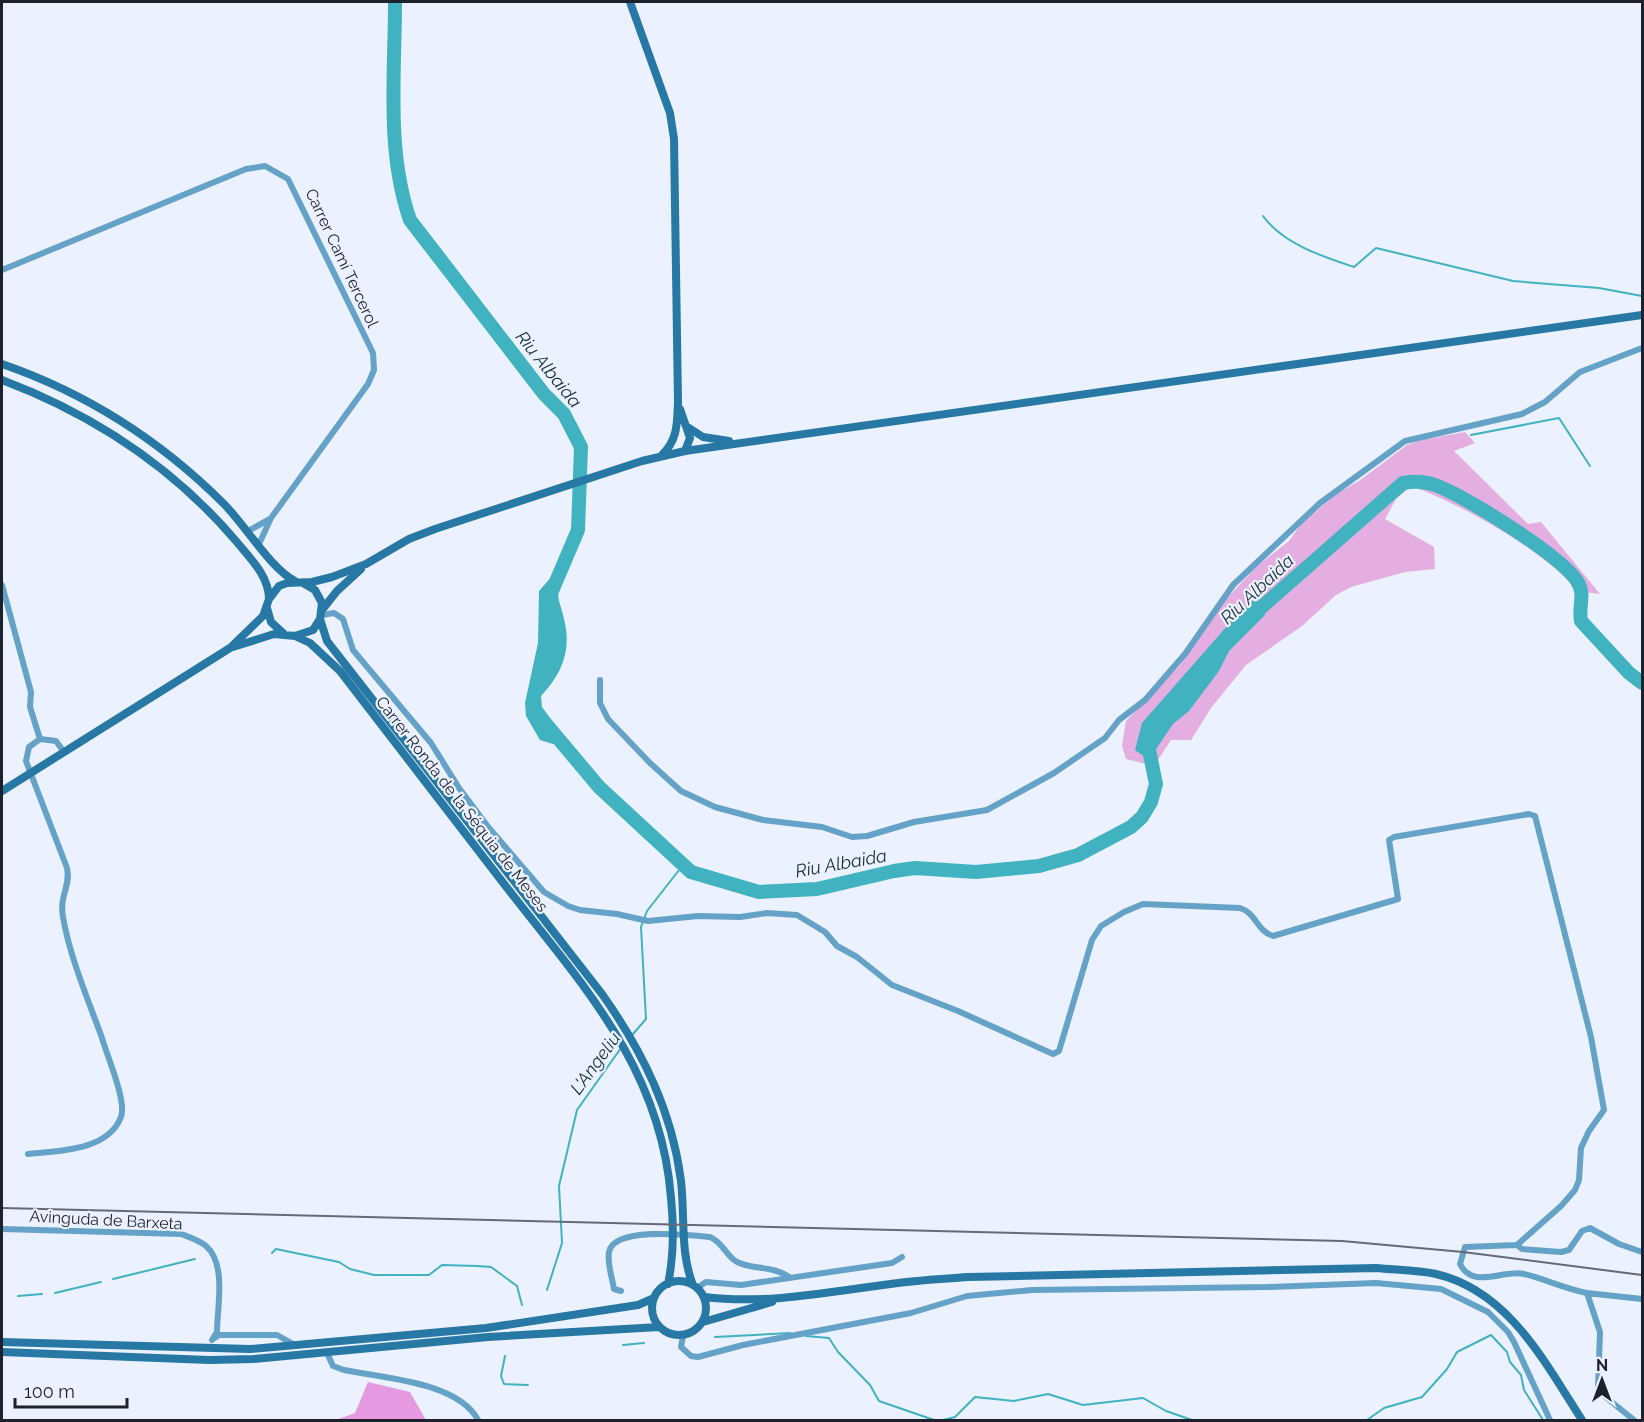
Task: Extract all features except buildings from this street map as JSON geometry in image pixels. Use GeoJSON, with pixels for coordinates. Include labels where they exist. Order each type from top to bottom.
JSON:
{"type":"FeatureCollection","features":[{"type":"Feature","properties":{"kind":"main road"},"geometry":{"type":"LineString","coordinates":[[630,2],[670,113],[674,139],[678,402],[676,436],[673,444],[661,456]]}},
{"type":"Feature","properties":{"kind":"main road"},"geometry":{"type":"LineString","coordinates":[[2,791],[230,648],[258,622],[279,586],[332,577],[366,564],[409,539],[642,461],[685,450],[1642,315]]}},
{"type":"Feature","properties":{"kind":"main road"},"geometry":{"type":"LineString","coordinates":[[2,364],[90,401],[129,426],[193,475],[248,531],[279,570],[315,590],[321,615]]}},
{"type":"Feature","properties":{"kind":"main road"},"geometry":{"type":"LineString","coordinates":[[2,380],[36,393],[84,417],[122,440],[170,475],[207,510],[243,550],[267,583],[271,622],[282,633]]}},
{"type":"Feature","properties":{"kind":"main road"},"geometry":{"type":"LineString","coordinates":[[678,402],[690,438],[685,450]]}},
{"type":"Feature","properties":{"kind":"main road"},"geometry":{"type":"LineString","coordinates":[[686,426],[703,437],[744,442]]}},
{"type":"Feature","properties":{"kind":"main road"},"geometry":{"type":"LineString","coordinates":[[676,436],[685,450]]}},
{"type":"Feature","properties":{"kind":"main road"},"geometry":{"type":"LineString","coordinates":[[230,648],[264,636],[282,633],[295,636],[313,630],[337,591],[366,564]]}},
{"type":"Feature","properties":{"kind":"main road","name":"Carrer Ronda de la Séquia de Meses"},"geometry":{"type":"LineString","coordinates":[[321,615],[327,641],[602,994],[635,1044],[648,1069],[674,1143],[683,1209],[686,1268],[695,1287]]}},
{"type":"Feature","properties":{"kind":"main road","name":"Carrer Ronda de la Séquia de Meses"},"geometry":{"type":"LineString","coordinates":[[295,636],[310,643],[340,671],[620,1039],[641,1077],[664,1145],[674,1241],[668,1284]]}},
{"type":"Feature","properties":{"kind":"main road"},"geometry":{"type":"LineString","coordinates":[[704,1297],[733,1300],[789,1298],[902,1282],[968,1277],[1376,1268],[1427,1273],[1449,1278],[1478,1292],[1516,1323],[1582,1420]]}},
{"type":"Feature","properties":{"kind":"main road"},"geometry":{"type":"LineString","coordinates":[[2,1342],[207,1350],[296,1345],[486,1328],[638,1305],[654,1298],[668,1284],[676,1281],[695,1287],[704,1297],[706,1314],[703,1322]]}},
{"type":"Feature","properties":{"kind":"main road"},"geometry":{"type":"LineString","coordinates":[[654,1298],[652,1313],[659,1327]]}},
{"type":"Feature","properties":{"kind":"main road"},"geometry":{"type":"LineString","coordinates":[[2,1352],[209,1360],[327,1353],[488,1337],[659,1327],[674,1335],[682,1336],[691,1333],[703,1322],[789,1298]]}},
{"type":"Feature","properties":{"kind":"street","name":"Carrer Camí Tercerol"},"geometry":{"type":"LineString","coordinates":[[2,270],[246,169],[265,166],[288,179],[373,353],[374,370],[368,384],[271,518],[259,544]]}},
{"type":"Feature","properties":{"kind":"street"},"geometry":{"type":"LineString","coordinates":[[600,680],[600,703],[608,719],[681,791],[715,807],[763,820],[822,827],[852,837],[867,836],[904,824],[987,810],[1054,773],[1104,738],[1119,720],[1145,700],[1178,662],[1233,585],[1320,503],[1405,441],[1528,411],[1545,402],[1580,372],[1642,348]]}},
{"type":"Feature","properties":{"kind":"street","name":"Carrer Camí Tercerol"},"geometry":{"type":"LineString","coordinates":[[248,531],[271,518]]}},
{"type":"Feature","properties":{"kind":"street"},"geometry":{"type":"LineString","coordinates":[[2,585],[31,692],[30,707],[40,740]]}},
{"type":"Feature","properties":{"kind":"street"},"geometry":{"type":"LineString","coordinates":[[321,615],[333,613],[343,619],[353,650],[431,743],[463,794],[544,892],[580,910],[648,921],[698,916],[740,917],[767,913],[796,915],[825,932],[837,946],[857,957],[892,985],[958,1011],[1053,1054],[1059,1051],[1095,933],[1124,912],[1143,904],[1240,908],[1248,910],[1261,930],[1273,936],[1398,899],[1389,840],[1394,837],[1529,814],[1535,816],[1593,1048],[1604,1110],[1589,1131],[1581,1148],[1579,1180],[1575,1190],[1517,1245],[1508,1247],[1470,1245],[1465,1247],[1460,1264],[1464,1270],[1478,1277],[1521,1273],[1587,1293],[1642,1299]]}},
{"type":"Feature","properties":{"kind":"street"},"geometry":{"type":"LineString","coordinates":[[28,1154],[77,1148],[95,1142],[116,1125],[122,1112],[111,1066],[66,932],[61,898],[68,884],[67,868],[25,756],[29,747],[40,740],[56,741],[64,752]]}},
{"type":"Feature","properties":{"kind":"street"},"geometry":{"type":"LineString","coordinates":[[1517,1245],[1522,1249],[1561,1252],[1569,1250],[1582,1231],[1590,1228],[1619,1244],[1642,1252]]}},
{"type":"Feature","properties":{"kind":"street","name":"Avinguda de Barxeta"},"geometry":{"type":"LineString","coordinates":[[2,1229],[181,1234],[207,1246],[215,1259],[218,1274],[217,1332],[212,1340]]}},
{"type":"Feature","properties":{"kind":"street"},"geometry":{"type":"LineString","coordinates":[[621,1291],[614,1289],[609,1252],[612,1244],[632,1235],[710,1237],[719,1241],[734,1260],[774,1269],[789,1277]]}},
{"type":"Feature","properties":{"kind":"street"},"geometry":{"type":"LineString","coordinates":[[695,1287],[711,1281],[741,1285],[892,1263],[902,1257]]}},
{"type":"Feature","properties":{"kind":"street"},"geometry":{"type":"LineString","coordinates":[[682,1336],[681,1347],[691,1356],[698,1357],[743,1345],[912,1313],[967,1296],[1032,1290],[1268,1287],[1359,1282],[1441,1289],[1480,1308],[1508,1332],[1550,1420]]}},
{"type":"Feature","properties":{"kind":"street"},"geometry":{"type":"LineString","coordinates":[[1587,1293],[1600,1332],[1598,1386],[1603,1395],[1634,1420]]}},
{"type":"Feature","properties":{"kind":"street"},"geometry":{"type":"LineString","coordinates":[[207,1350],[212,1340],[219,1335],[278,1335],[296,1345]]}},
{"type":"Feature","properties":{"kind":"street"},"geometry":{"type":"LineString","coordinates":[[327,1353],[333,1366],[344,1370],[423,1385],[445,1393],[462,1401],[473,1410],[478,1420]]}},
{"type":"Feature","properties":{"kind":"shaded area"},"geometry":{"type":"Polygon","coordinates":[[[1465,432],[1475,443],[1454,451],[1528,524],[1541,522],[1600,594],[1577,591],[1545,560],[1524,545],[1476,516],[1411,486],[1396,499],[1385,519],[1434,547],[1435,569],[1405,572],[1351,587],[1336,595],[1302,626],[1246,665],[1211,708],[1191,740],[1171,740],[1154,766],[1126,759],[1122,746],[1126,721],[1181,664],[1228,597],[1258,565],[1289,541],[1301,524],[1336,494],[1359,481],[1407,445],[1421,440],[1465,432]]]}},
{"type":"Feature","properties":{"kind":"shaded area"},"geometry":{"type":"Polygon","coordinates":[[[368,1382],[410,1392],[426,1420],[336,1420],[355,1413],[368,1382]]]}},
{"type":"Feature","properties":{"kind":"water"},"geometry":{"type":"Polygon","coordinates":[[[554,574],[561,578],[558,595],[567,641],[560,670],[541,696],[542,707],[561,733],[553,744],[540,740],[526,716],[525,703],[538,643],[539,591],[554,574]]]}},
{"type":"Feature","properties":{"kind":"water"},"geometry":{"type":"Polygon","coordinates":[[[1256,598],[1265,615],[1229,651],[1219,671],[1189,711],[1173,724],[1154,752],[1142,755],[1135,750],[1142,723],[1235,617],[1256,598]]]}},
{"type":"Feature","properties":{"kind":"waterway","name":"Riu Albaida"},"geometry":{"type":"LineString","coordinates":[[395,2],[393,84],[395,140],[402,194],[410,220],[544,394],[564,414],[581,447],[578,530],[552,591]]}},
{"type":"Feature","properties":{"kind":"waterway"},"geometry":{"type":"LineString","coordinates":[[1263,216],[1271,226],[1293,242],[1317,254],[1354,267],[1376,248],[1513,281],[1599,288],[1642,296]]}},
{"type":"Feature","properties":{"kind":"waterway"},"geometry":{"type":"LineString","coordinates":[[1471,435],[1559,418],[1590,466]]}},
{"type":"Feature","properties":{"kind":"waterway","name":"Riu Albaida"},"geometry":{"type":"LineString","coordinates":[[1248,619],[1403,483],[1427,483],[1449,491],[1489,513],[1533,542],[1567,570],[1580,586],[1581,621],[1629,673],[1642,683]]}},
{"type":"Feature","properties":{"kind":"waterway","name":"Riu Albaida"},"geometry":{"type":"LineString","coordinates":[[546,724],[599,787],[691,872],[759,892],[817,889],[915,868],[976,872],[1039,866],[1078,855],[1131,827],[1142,817],[1151,802],[1156,784],[1148,745],[1150,737]]}},
{"type":"Feature","properties":{"kind":"waterway","name":"L'Angeliu"},"geometry":{"type":"LineString","coordinates":[[633,1034],[646,1019],[641,927],[647,911],[683,865]]}},
{"type":"Feature","properties":{"kind":"waterway","name":"L'Angeliu"},"geometry":{"type":"LineString","coordinates":[[547,1290],[562,1243],[559,1186],[577,1110],[621,1048]]}},
{"type":"Feature","properties":{"kind":"waterway"},"geometry":{"type":"LineString","coordinates":[[272,1253],[276,1249],[339,1262],[350,1269],[374,1275],[429,1275],[442,1265],[491,1267],[517,1286],[522,1305]]}},
{"type":"Feature","properties":{"kind":"waterway"},"geometry":{"type":"LineString","coordinates":[[113,1279],[195,1259]]}},
{"type":"Feature","properties":{"kind":"waterway"},"geometry":{"type":"LineString","coordinates":[[55,1293],[101,1282]]}},
{"type":"Feature","properties":{"kind":"waterway"},"geometry":{"type":"LineString","coordinates":[[18,1296],[42,1294]]}},
{"type":"Feature","properties":{"kind":"waterway"},"geometry":{"type":"LineString","coordinates":[[715,1337],[790,1333]]}},
{"type":"Feature","properties":{"kind":"waterway"},"geometry":{"type":"LineString","coordinates":[[1367,1420],[1384,1408],[1422,1397],[1447,1369],[1457,1352],[1491,1335],[1507,1352],[1510,1362],[1521,1375],[1524,1390],[1543,1420]]}},
{"type":"Feature","properties":{"kind":"waterway"},"geometry":{"type":"LineString","coordinates":[[806,1336],[829,1338],[838,1352],[870,1385],[879,1401],[934,1420]]}},
{"type":"Feature","properties":{"kind":"waterway"},"geometry":{"type":"LineString","coordinates":[[623,1345],[644,1343]]}},
{"type":"Feature","properties":{"kind":"waterway"},"geometry":{"type":"LineString","coordinates":[[505,1356],[501,1376],[504,1384],[528,1385]]}},
{"type":"Feature","properties":{"kind":"waterway"},"geometry":{"type":"LineString","coordinates":[[943,1420],[955,1417],[975,1397],[1014,1401],[1048,1394],[1083,1405],[1143,1398],[1166,1411],[1192,1420]]}},
{"type":"Feature","properties":{"kind":"railway"},"geometry":{"type":"LineString","coordinates":[[2,1208],[1342,1241],[1463,1252],[1642,1275]]}}]}
